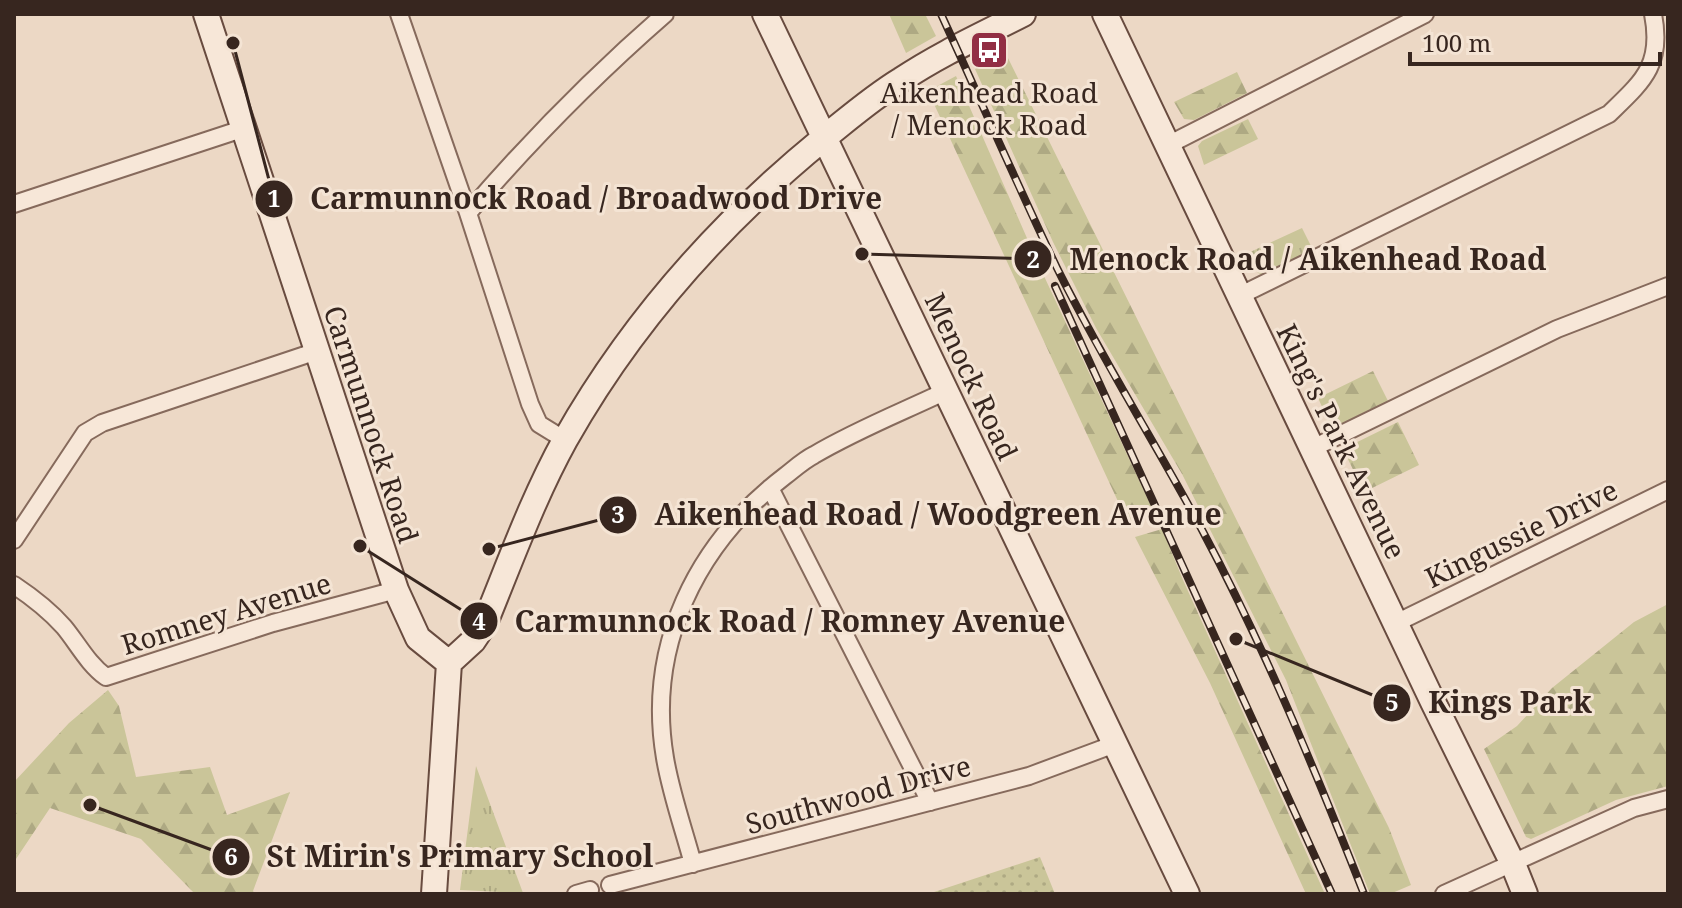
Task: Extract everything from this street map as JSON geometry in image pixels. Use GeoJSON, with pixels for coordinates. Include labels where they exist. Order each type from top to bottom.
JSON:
{"type":"FeatureCollection","features":[{"type":"Feature","properties":{"kind":"main road","name":"Carmunnock Road"},"geometry":{"type":"LineString","coordinates":[[206,14],[396,590],[418,638],[449,663]]}},
{"type":"Feature","properties":{"kind":"main road","name":"Menock Road"},"geometry":{"type":"LineString","coordinates":[[765,14],[1187,894]]}},
{"type":"Feature","properties":{"kind":"main road"},"geometry":{"type":"LineString","coordinates":[[434,894],[449,663],[473,641],[485,623],[539,492],[565,440],[610,367],[696,257],[770,182],[867,104],[917,69],[1023,14]]}},
{"type":"Feature","properties":{"kind":"main road","name":"King's Park Avenue"},"geometry":{"type":"LineString","coordinates":[[1105,14],[1525,894]]}},
{"type":"Feature","properties":{"kind":"street"},"geometry":{"type":"LineString","coordinates":[[399,14],[530,404],[539,424],[565,440]]}},
{"type":"Feature","properties":{"kind":"street"},"geometry":{"type":"LineString","coordinates":[[468,213],[575,98],[665,14]]}},
{"type":"Feature","properties":{"kind":"street"},"geometry":{"type":"LineString","coordinates":[[1168,145],[1425,14]]}},
{"type":"Feature","properties":{"kind":"street"},"geometry":{"type":"LineString","coordinates":[[1239,296],[1609,114],[1643,82],[1652,64],[1657,47],[1653,14]]}},
{"type":"Feature","properties":{"kind":"street"},"geometry":{"type":"LineString","coordinates":[[14,204],[242,129]]}},
{"type":"Feature","properties":{"kind":"street"},"geometry":{"type":"LineString","coordinates":[[1313,448],[1557,329],[1668,286]]}},
{"type":"Feature","properties":{"kind":"street"},"geometry":{"type":"LineString","coordinates":[[14,540],[85,433],[102,423],[317,351]]}},
{"type":"Feature","properties":{"kind":"street"},"geometry":{"type":"LineString","coordinates":[[693,864],[665,759],[661,715],[664,670],[673,627],[692,582],[746,508],[812,455],[946,391]]}},
{"type":"Feature","properties":{"kind":"street"},"geometry":{"type":"LineString","coordinates":[[770,488],[930,802]]}},
{"type":"Feature","properties":{"kind":"street","name":"Kingussie Drive"},"geometry":{"type":"LineString","coordinates":[[1396,623],[1668,490]]}},
{"type":"Feature","properties":{"kind":"street","name":"Romney Avenue"},"geometry":{"type":"LineString","coordinates":[[14,585],[35,598],[63,626],[95,669],[106,677],[273,623],[396,590]]}},
{"type":"Feature","properties":{"kind":"street","name":"Southwood Drive"},"geometry":{"type":"LineString","coordinates":[[610,885],[1029,776],[1115,744]]}},
{"type":"Feature","properties":{"kind":"street"},"geometry":{"type":"LineString","coordinates":[[1444,894],[1634,808],[1668,799]]}},
{"type":"Feature","properties":{"kind":"green space"},"geometry":{"type":"Polygon","coordinates":[[[889,14],[925,14],[936,36],[906,53],[889,14]]]}},
{"type":"Feature","properties":{"kind":"green space"},"geometry":{"type":"Polygon","coordinates":[[[1006,54],[1389,828],[1411,885],[1390,894],[1370,894],[1286,680],[1182,474],[1096,328],[1053,242],[975,69],[1006,54]]]}},
{"type":"Feature","properties":{"kind":"green space"},"geometry":{"type":"Polygon","coordinates":[[[1237,72],[1247,93],[1194,120],[1184,119],[1174,102],[1237,72]]]}},
{"type":"Feature","properties":{"kind":"green space"},"geometry":{"type":"Polygon","coordinates":[[[956,76],[1037,261],[1152,508],[1128,523],[928,91],[956,76]]]}},
{"type":"Feature","properties":{"kind":"green space"},"geometry":{"type":"Polygon","coordinates":[[[1248,119],[1258,139],[1204,165],[1198,146],[1202,141],[1248,119]]]}},
{"type":"Feature","properties":{"kind":"green space"},"geometry":{"type":"Polygon","coordinates":[[[1302,228],[1313,250],[1258,273],[1248,253],[1302,228]]]}},
{"type":"Feature","properties":{"kind":"green space"},"geometry":{"type":"Polygon","coordinates":[[[1373,371],[1388,401],[1332,428],[1318,398],[1373,371]]]}},
{"type":"Feature","properties":{"kind":"green space"},"geometry":{"type":"Polygon","coordinates":[[[1398,422],[1419,465],[1364,492],[1343,449],[1398,422]]]}},
{"type":"Feature","properties":{"kind":"green space"},"geometry":{"type":"Polygon","coordinates":[[[1162,529],[1325,894],[1306,894],[1210,683],[1135,537],[1162,529]]]}},
{"type":"Feature","properties":{"kind":"green space"},"geometry":{"type":"Polygon","coordinates":[[[1668,604],[1668,786],[1616,800],[1531,839],[1526,837],[1484,749],[1517,726],[1552,688],[1634,622],[1668,604]]]}},
{"type":"Feature","properties":{"kind":"green space"},"geometry":{"type":"Polygon","coordinates":[[[108,690],[119,706],[136,777],[210,767],[227,815],[290,792],[253,891],[255,894],[195,894],[141,839],[50,808],[14,862],[14,782],[69,723],[108,690]]]}},
{"type":"Feature","properties":{"kind":"green space"},"geometry":{"type":"Polygon","coordinates":[[[476,766],[523,893],[460,890],[476,766]]]}},
{"type":"Feature","properties":{"kind":"green space"},"geometry":{"type":"Polygon","coordinates":[[[1040,857],[1055,894],[928,894],[1040,857]]]}},
{"type":"Feature","properties":{"kind":"railway"},"geometry":{"type":"LineString","coordinates":[[941,14],[1057,268],[1201,528],[1246,618],[1308,755],[1364,894]]}},
{"type":"Feature","properties":{"kind":"railway"},"geometry":{"type":"LineString","coordinates":[[1055,286],[1332,894]]}},
{"type":"Feature","properties":{"kind":"place","name":"Carmunnock Road / Broadwood Drive"},"geometry":{"type":"Point","coordinates":[233,43]}},
{"type":"Feature","properties":{"kind":"place","name":"Aikenhead Road / Menock Road"},"geometry":{"type":"Point","coordinates":[989,50]}},
{"type":"Feature","properties":{"kind":"place","name":"Menock Road / Aikenhead Road"},"geometry":{"type":"Point","coordinates":[862,254]}},
{"type":"Feature","properties":{"kind":"place","name":"Carmunnock Road / Romney Avenue"},"geometry":{"type":"Point","coordinates":[360,546]}},
{"type":"Feature","properties":{"kind":"place","name":"Aikenhead Road / Woodgreen Avenue"},"geometry":{"type":"Point","coordinates":[489,549]}},
{"type":"Feature","properties":{"kind":"place","name":"Kings Park"},"geometry":{"type":"Point","coordinates":[1236,639]}},
{"type":"Feature","properties":{"kind":"place","name":"St Mirin's Primary School"},"geometry":{"type":"Point","coordinates":[90,805]}}]}
